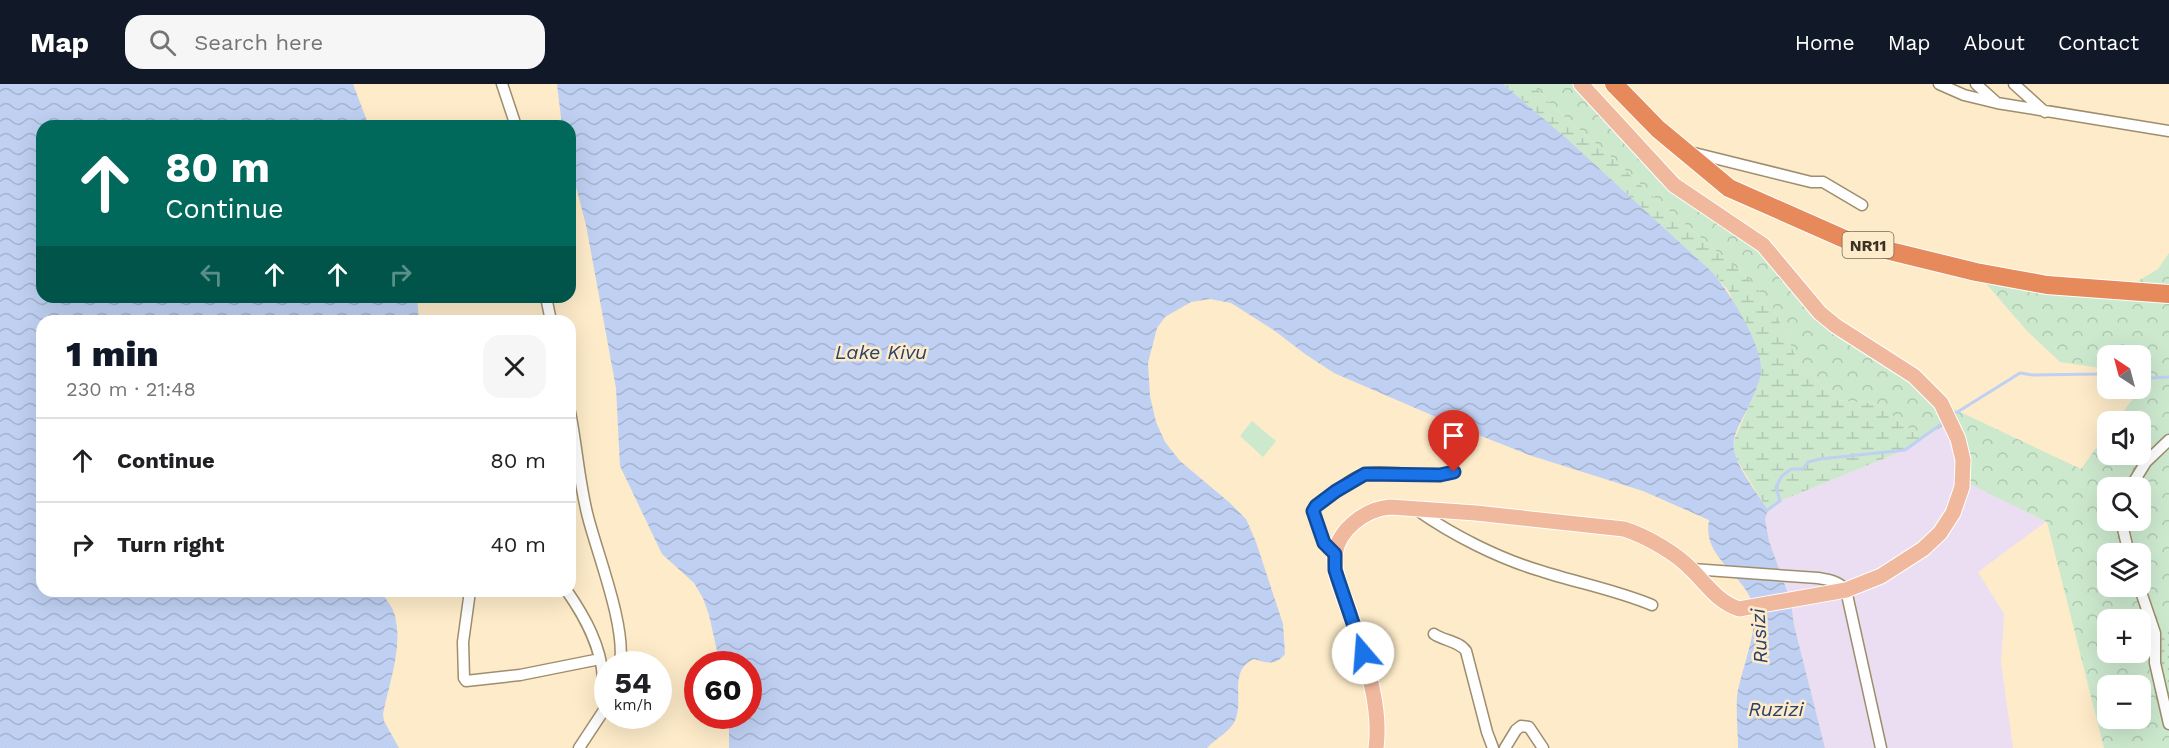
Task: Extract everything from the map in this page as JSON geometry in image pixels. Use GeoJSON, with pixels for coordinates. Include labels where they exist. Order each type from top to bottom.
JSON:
{"type":"FeatureCollection","features":[{"type":"Feature","properties":{"kind":"highway","name":"NR11"},"geometry":{"type":"LineString","coordinates":[[1614,84],[1681,150],[1729,188],[1850,241],[1976,272],[2036,283],[2120,292],[2169,294]]}},
{"type":"Feature","properties":{"kind":"main road"},"geometry":{"type":"LineString","coordinates":[[1376,748],[1376,712],[1371,687],[1363,653],[1335,570],[1335,554],[1338,542],[1345,532],[1365,514],[1378,508],[1414,508],[1624,529],[1640,534],[1692,570],[1704,586],[1722,602],[1739,609],[1846,590],[1881,576],[1904,563],[1940,533],[1953,513],[1962,488],[1963,460],[1958,439],[1941,403],[1914,376],[1836,326],[1820,313],[1763,245],[1674,185],[1581,84]]}},
{"type":"Feature","properties":{"kind":"street"},"geometry":{"type":"LineString","coordinates":[[502,84],[514,120]]}},
{"type":"Feature","properties":{"kind":"street"},"geometry":{"type":"LineString","coordinates":[[1939,84],[1964,95],[1997,103],[2169,131]]}},
{"type":"Feature","properties":{"kind":"street"},"geometry":{"type":"LineString","coordinates":[[1976,84],[1997,103]]}},
{"type":"Feature","properties":{"kind":"street"},"geometry":{"type":"LineString","coordinates":[[2014,84],[2045,112]]}},
{"type":"Feature","properties":{"kind":"street"},"geometry":{"type":"LineString","coordinates":[[1681,150],[1811,182],[1823,182],[1862,205]]}},
{"type":"Feature","properties":{"kind":"street"},"geometry":{"type":"LineString","coordinates":[[2137,477],[2146,462],[2169,440]]}},
{"type":"Feature","properties":{"kind":"street"},"geometry":{"type":"LineString","coordinates":[[576,448],[587,515],[618,624],[621,651]]}},
{"type":"Feature","properties":{"kind":"street"},"geometry":{"type":"LineString","coordinates":[[1335,554],[1324,543],[1313,511],[1316,506],[1336,491],[1355,479],[1371,473],[1440,475],[1454,472]]}},
{"type":"Feature","properties":{"kind":"street"},"geometry":{"type":"LineString","coordinates":[[1414,508],[1436,524],[1508,558],[1540,571],[1623,593],[1652,605]]}},
{"type":"Feature","properties":{"kind":"street"},"geometry":{"type":"LineString","coordinates":[[1692,570],[1818,578],[1838,582],[1846,590],[1881,748]]}},
{"type":"Feature","properties":{"kind":"street"},"geometry":{"type":"LineString","coordinates":[[469,597],[463,642],[466,681],[520,675],[594,660]]}},
{"type":"Feature","properties":{"kind":"street"},"geometry":{"type":"LineString","coordinates":[[571,597],[580,610],[597,651]]}},
{"type":"Feature","properties":{"kind":"street"},"geometry":{"type":"LineString","coordinates":[[2143,597],[2155,633],[2156,663],[2169,724]]}},
{"type":"Feature","properties":{"kind":"street"},"geometry":{"type":"LineString","coordinates":[[1434,634],[1443,640],[1461,645],[1466,651],[1493,748]]}},
{"type":"Feature","properties":{"kind":"street"},"geometry":{"type":"LineString","coordinates":[[579,748],[594,725]]}},
{"type":"Feature","properties":{"kind":"street"},"geometry":{"type":"LineString","coordinates":[[1505,748],[1521,726],[1528,727],[1543,748]]}},
{"type":"Feature","properties":{"kind":"shaded area"},"geometry":{"type":"Polygon","coordinates":[[[1950,421],[1962,480],[2047,521],[1978,572],[2004,614],[2001,663],[2013,748],[1825,748],[1794,625],[1791,602],[1769,541],[1765,519],[1768,510],[1780,501],[1905,450],[1950,421]]]}},
{"type":"Feature","properties":{"kind":"green space"},"geometry":{"type":"Polygon","coordinates":[[[1503,84],[1533,84],[1553,107],[1748,278],[1772,306],[1799,363],[1836,400],[1878,404],[1922,439],[1905,450],[1780,501],[1768,510],[1737,460],[1733,449],[1735,438],[1757,388],[1761,372],[1729,291],[1712,272],[1565,137],[1503,84]]]}},
{"type":"Feature","properties":{"kind":"green space"},"geometry":{"type":"Polygon","coordinates":[[[1533,84],[1581,84],[1622,131],[1739,230],[1807,299],[1941,403],[2081,469],[2097,447],[2097,465],[2151,465],[2151,411],[2124,411],[2133,399],[2151,399],[2151,345],[2097,345],[2097,368],[2060,362],[2027,331],[1976,272],[2120,292],[2158,269],[2169,253],[2169,627],[2155,633],[2169,724],[2169,748],[2104,748],[2099,729],[2151,729],[2151,675],[2097,675],[2097,720],[2047,522],[1962,480],[1950,422],[1922,439],[1878,404],[1836,400],[1799,363],[1772,306],[1748,278],[1661,204],[1553,107],[1533,84]]]}},
{"type":"Feature","properties":{"kind":"green space"},"geometry":{"type":"Polygon","coordinates":[[[1252,421],[1276,441],[1263,457],[1240,436],[1252,421]]]}},
{"type":"Feature","properties":{"kind":"green space"},"geometry":{"type":"Polygon","coordinates":[[[2169,627],[2169,707],[2166,709],[2155,633],[2169,627]]]}},
{"type":"Feature","properties":{"kind":"water"},"geometry":{"type":"Polygon","coordinates":[[[0,84],[353,84],[367,120],[36,120],[36,303],[418,303],[418,315],[36,315],[36,597],[385,597],[394,612],[397,640],[383,714],[384,721],[399,748],[0,748],[0,84]]]}},
{"type":"Feature","properties":{"kind":"water","name":"Lake Kivu"},"geometry":{"type":"Polygon","coordinates":[[[557,84],[1503,84],[1565,137],[1712,272],[1744,320],[1757,349],[1761,373],[1756,391],[1733,445],[1743,473],[1768,510],[1765,519],[1769,541],[1791,602],[1794,625],[1825,748],[1738,748],[1737,697],[1752,636],[1754,612],[1747,591],[1724,564],[1711,544],[1708,533],[1709,520],[1643,491],[1529,455],[1334,373],[1231,303],[1210,299],[1191,302],[1165,317],[1157,328],[1148,363],[1150,396],[1156,422],[1165,442],[1180,461],[1246,519],[1283,624],[1285,654],[1271,662],[1254,659],[1246,664],[1239,677],[1236,718],[1227,731],[1207,748],[729,748],[729,729],[762,729],[762,651],[717,651],[703,598],[694,583],[662,554],[620,466],[616,388],[586,225],[576,187],[576,120],[561,120],[557,84]]]}},
{"type":"Feature","properties":{"kind":"waterway"},"geometry":{"type":"LineString","coordinates":[[1951,416],[2020,373],[2033,375],[2097,374]]}},
{"type":"Feature","properties":{"kind":"waterway"},"geometry":{"type":"LineString","coordinates":[[2151,378],[2169,377]]}},
{"type":"Feature","properties":{"kind":"waterway"},"geometry":{"type":"LineString","coordinates":[[1766,511],[1780,501],[1776,487],[1782,476],[1791,469],[1803,469],[1808,462],[1820,459],[1905,450],[1944,422]]}},
{"type":"Feature","properties":{"kind":"route"},"geometry":{"type":"LineString","coordinates":[[1363,653],[1335,570],[1335,554],[1326,547],[1321,538],[1313,511],[1316,506],[1336,491],[1365,474],[1444,475],[1454,472]]}},
{"type":"Feature","properties":{"kind":"water label","name":"Rusizi"},"geometry":{"type":"Point","coordinates":[1759,636]}},
{"type":"Feature","properties":{"kind":"water label","name":"Ruzizi"},"geometry":{"type":"Point","coordinates":[1776,709]}}]}
